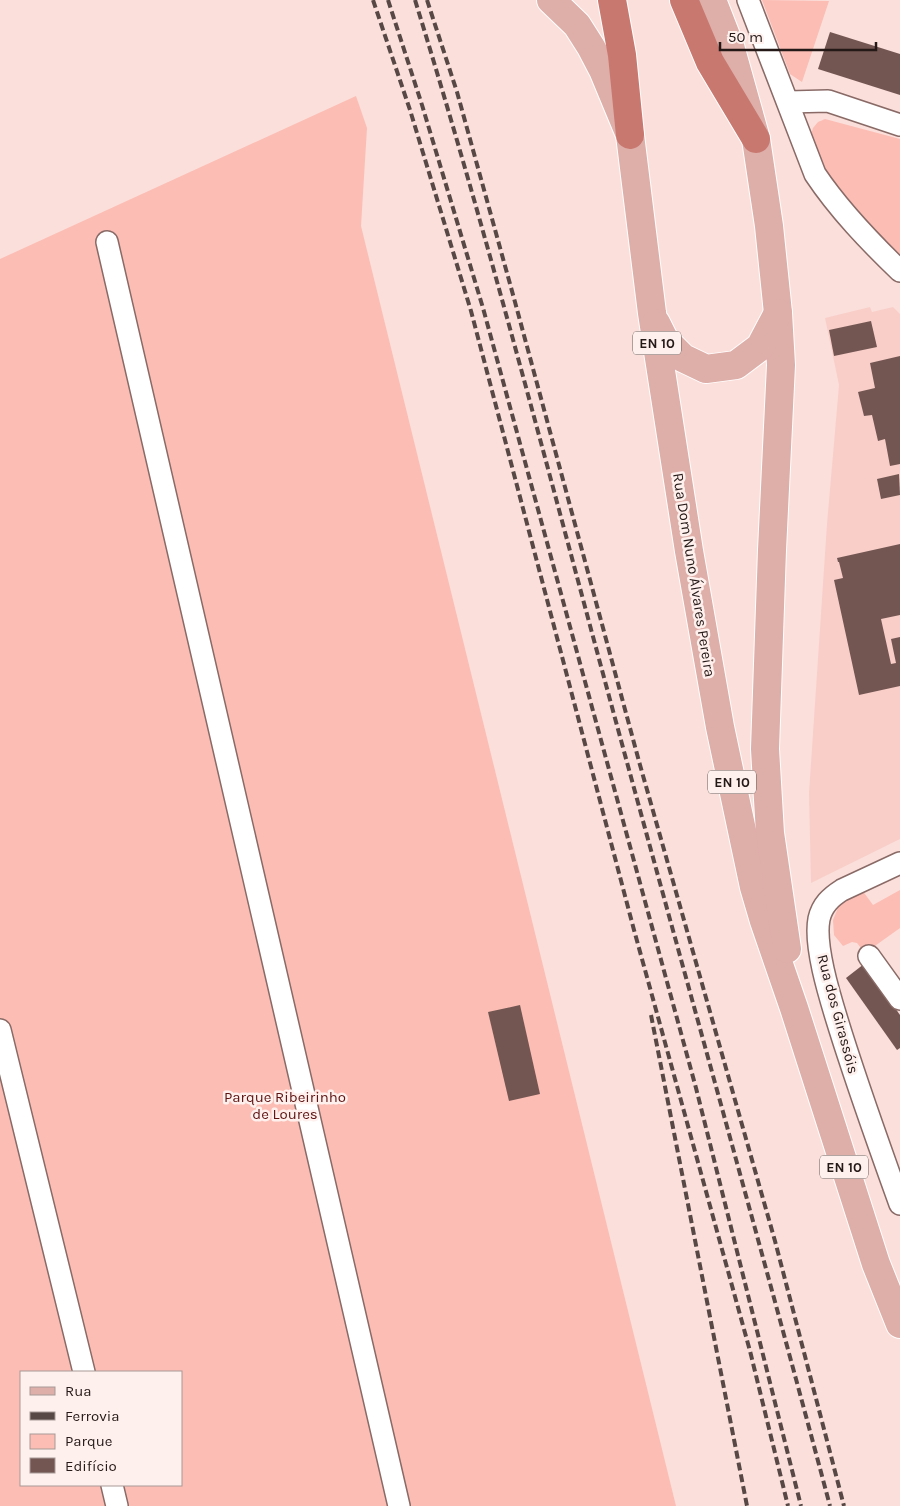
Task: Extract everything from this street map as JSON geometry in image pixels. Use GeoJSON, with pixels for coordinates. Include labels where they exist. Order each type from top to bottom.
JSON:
{"type":"FeatureCollection","features":[{"type":"Feature","properties":{"kind":"highway","name":"EN 10"},"geometry":{"type":"LineString","coordinates":[[612,0],[622,55],[630,135]]}},
{"type":"Feature","properties":{"kind":"highway","name":"EN 10"},"geometry":{"type":"LineString","coordinates":[[684,0],[710,62],[756,139]]}},
{"type":"Feature","properties":{"kind":"main road","name":"EN 10"},"geometry":{"type":"LineString","coordinates":[[551,0],[577,25],[591,47],[603,70],[630,135]]}},
{"type":"Feature","properties":{"kind":"main road","name":"EN 10"},"geometry":{"type":"LineString","coordinates":[[712,0],[730,46],[756,139]]}},
{"type":"Feature","properties":{"kind":"main road","name":"Rua Dom Nuno Álvares Pereira"},"geometry":{"type":"LineString","coordinates":[[630,135],[652,313],[689,551],[720,727],[754,887],[876,1264],[900,1324]]}},
{"type":"Feature","properties":{"kind":"main road","name":"Rua Dom Nuno Álvares Pereira"},"geometry":{"type":"LineString","coordinates":[[756,139],[769,226],[781,365],[765,749],[770,834],[794,1008]]}},
{"type":"Feature","properties":{"kind":"main road","name":"EN 10"},"geometry":{"type":"LineString","coordinates":[[652,313],[664,339],[683,358],[706,369],[736,365],[760,348],[778,313]]}},
{"type":"Feature","properties":{"kind":"street"},"geometry":{"type":"LineString","coordinates":[[748,0],[815,174],[856,226],[900,271]]}},
{"type":"Feature","properties":{"kind":"street"},"geometry":{"type":"LineString","coordinates":[[788,102],[828,101],[900,125]]}},
{"type":"Feature","properties":{"kind":"street"},"geometry":{"type":"LineString","coordinates":[[107,242],[399,1506]]}},
{"type":"Feature","properties":{"kind":"street","name":"Rua dos Girassóis"},"geometry":{"type":"LineString","coordinates":[[900,863],[834,895],[826,902],[819,919],[823,966],[833,1006],[848,1056],[900,1204]]}},
{"type":"Feature","properties":{"kind":"street"},"geometry":{"type":"LineString","coordinates":[[869,956],[900,999]]}},
{"type":"Feature","properties":{"kind":"street"},"geometry":{"type":"LineString","coordinates":[[0,1030],[84,1371]]}},
{"type":"Feature","properties":{"kind":"street"},"geometry":{"type":"LineString","coordinates":[[112,1486],[117,1506]]}},
{"type":"Feature","properties":{"kind":"shaded area"},"geometry":{"type":"Polygon","coordinates":[[[870,307],[872,312],[893,307],[900,314],[900,839],[811,883],[809,793],[827,524],[839,385],[825,318],[870,307]]]}},
{"type":"Feature","properties":{"kind":"green space"},"geometry":{"type":"Polygon","coordinates":[[[762,0],[829,1],[802,82],[790,74],[762,0]]]}},
{"type":"Feature","properties":{"kind":"green space","name":"Parque Ribeirinho de Loures"},"geometry":{"type":"Polygon","coordinates":[[[356,96],[367,128],[361,226],[676,1506],[0,1506],[0,259],[356,96]]]}},
{"type":"Feature","properties":{"kind":"green space"},"geometry":{"type":"Polygon","coordinates":[[[825,119],[900,139],[900,257],[823,169],[815,151],[811,135],[813,128],[818,122],[825,119]]]}},
{"type":"Feature","properties":{"kind":"green space"},"geometry":{"type":"Polygon","coordinates":[[[862,890],[873,905],[900,890],[900,928],[865,953],[857,943],[852,942],[843,946],[834,935],[833,920],[840,903],[862,890]]]}},
{"type":"Feature","properties":{"kind":"building"},"geometry":{"type":"Polygon","coordinates":[[[830,32],[900,54],[900,95],[818,69],[830,32]]]}},
{"type":"Feature","properties":{"kind":"building"},"geometry":{"type":"Polygon","coordinates":[[[871,321],[877,347],[834,356],[829,330],[871,321]]]}},
{"type":"Feature","properties":{"kind":"building"},"geometry":{"type":"Polygon","coordinates":[[[900,356],[900,464],[890,466],[885,439],[878,441],[872,415],[864,416],[858,392],[875,388],[870,363],[900,356]]]}},
{"type":"Feature","properties":{"kind":"building"},"geometry":{"type":"Polygon","coordinates":[[[899,474],[900,495],[881,499],[877,479],[899,474]]]}},
{"type":"Feature","properties":{"kind":"building"},"geometry":{"type":"Polygon","coordinates":[[[900,544],[900,615],[881,619],[891,664],[896,663],[891,639],[900,637],[900,686],[859,695],[834,580],[843,578],[837,558],[900,544]]]}},
{"type":"Feature","properties":{"kind":"building"},"geometry":{"type":"Polygon","coordinates":[[[864,964],[900,1015],[900,1048],[897,1050],[846,978],[864,964]]]}},
{"type":"Feature","properties":{"kind":"building"},"geometry":{"type":"Polygon","coordinates":[[[520,1005],[540,1094],[509,1101],[488,1012],[520,1005]]]}},
{"type":"Feature","properties":{"kind":"railway"},"geometry":{"type":"LineString","coordinates":[[373,0],[410,110],[471,311],[634,930],[750,1351],[788,1506]]}},
{"type":"Feature","properties":{"kind":"railway"},"geometry":{"type":"LineString","coordinates":[[388,0],[422,105],[483,308],[696,1088],[801,1506]]}},
{"type":"Feature","properties":{"kind":"railway"},"geometry":{"type":"LineString","coordinates":[[415,0],[515,347],[830,1506]]}},
{"type":"Feature","properties":{"kind":"railway"},"geometry":{"type":"LineString","coordinates":[[427,0],[457,92],[640,765],[775,1241],[844,1506]]}},
{"type":"Feature","properties":{"kind":"railway"},"geometry":{"type":"LineString","coordinates":[[651,1015],[747,1506]]}}]}
